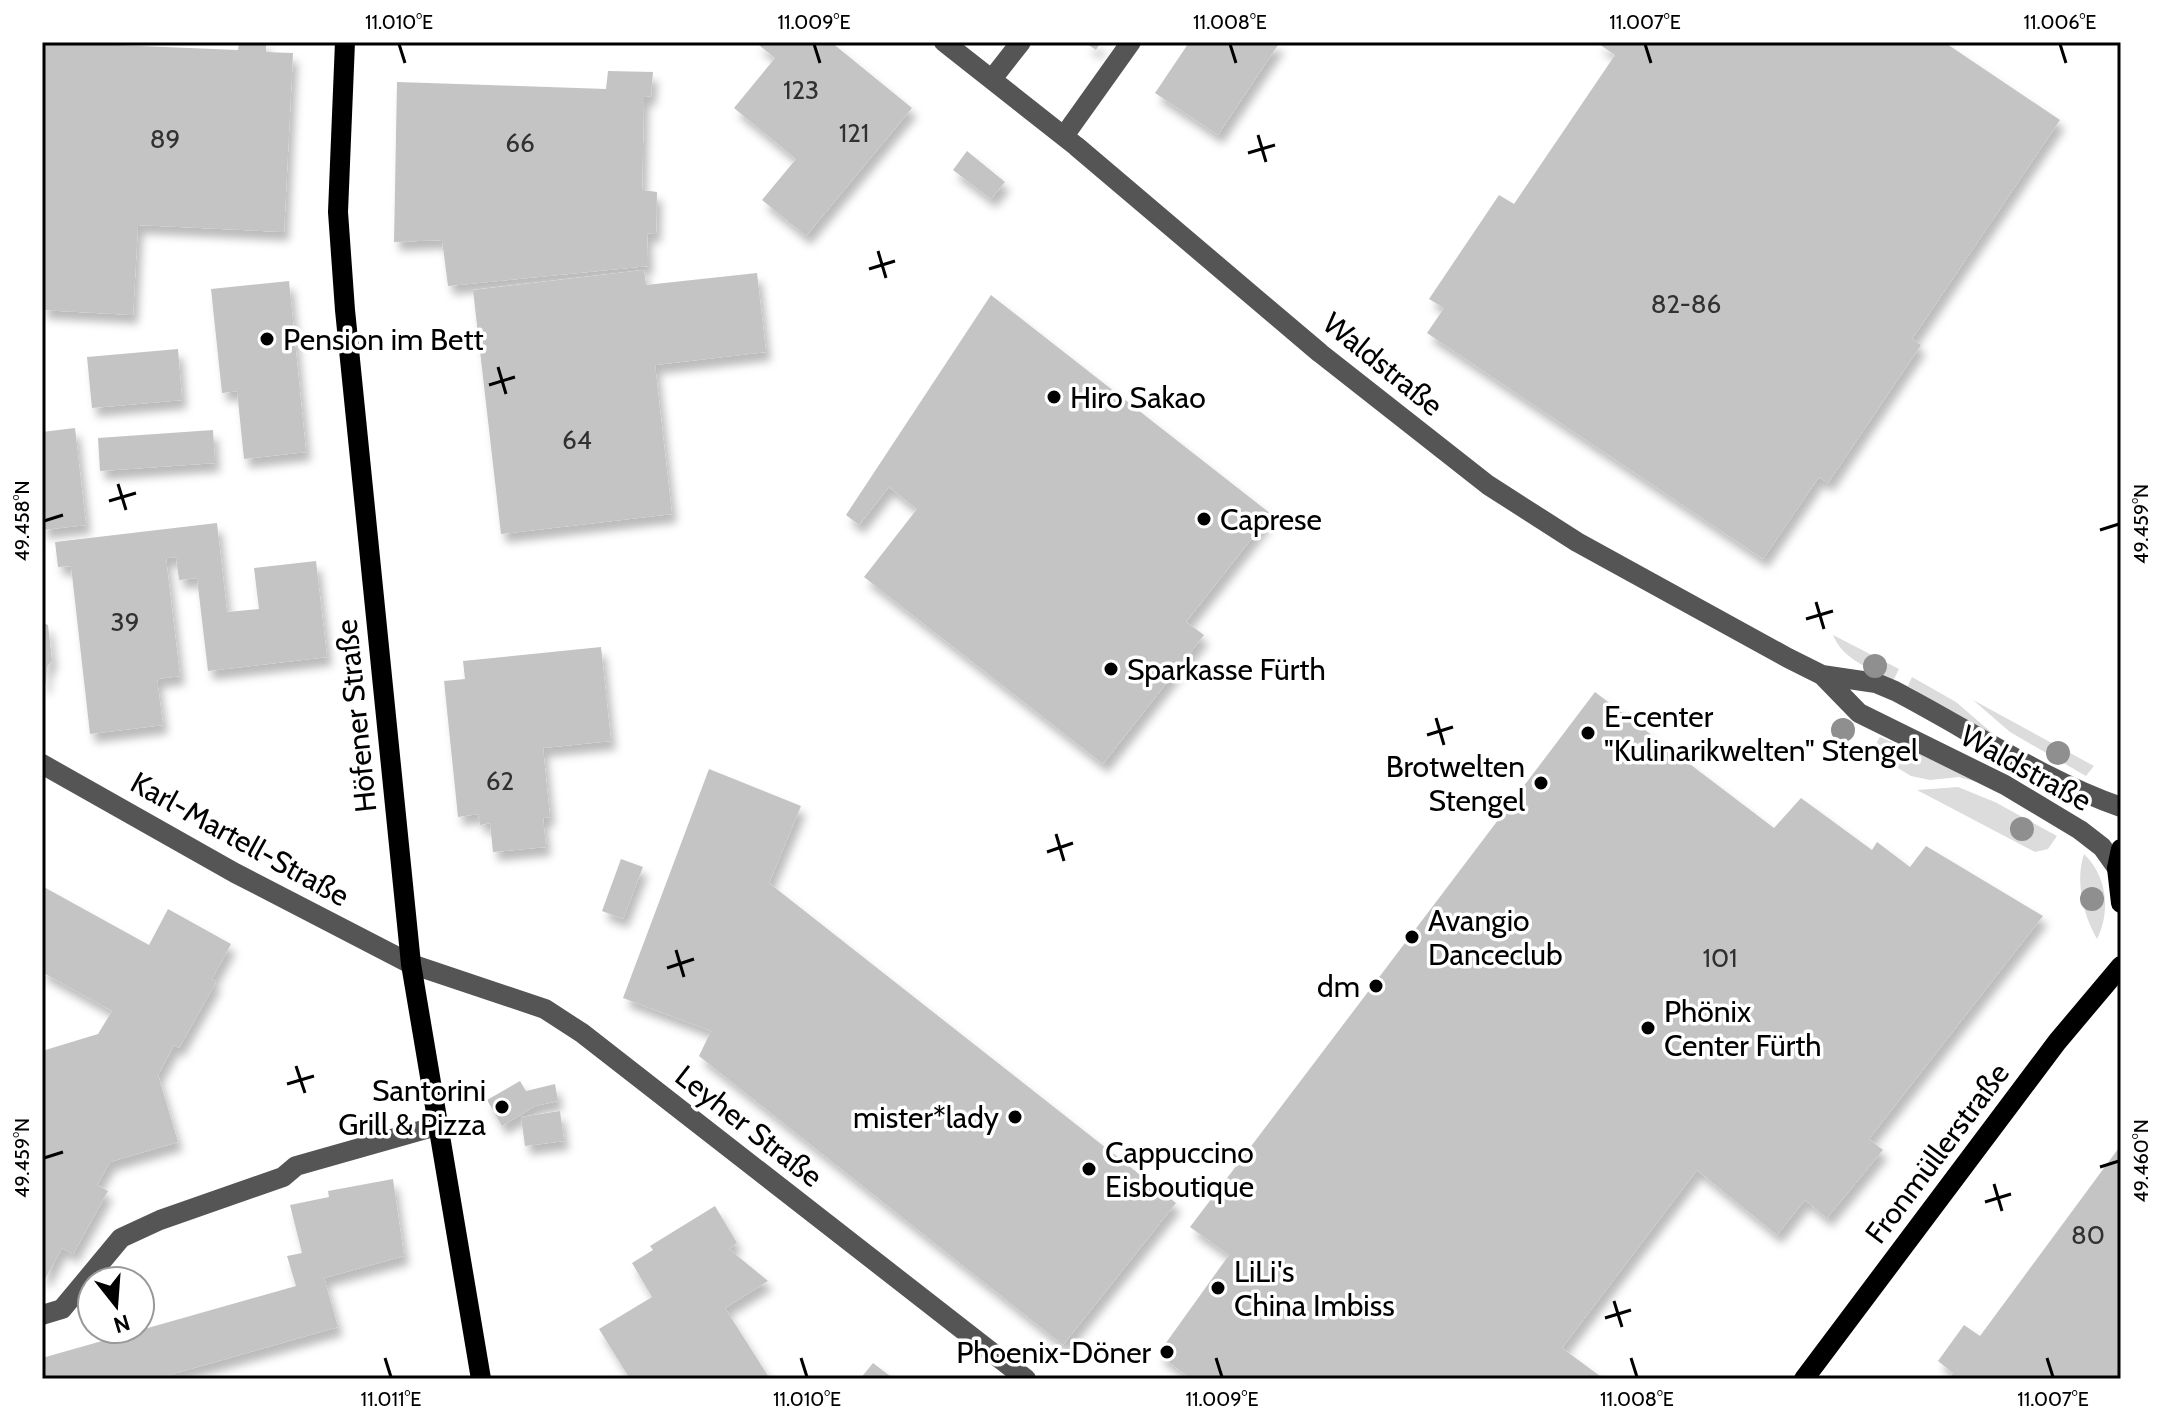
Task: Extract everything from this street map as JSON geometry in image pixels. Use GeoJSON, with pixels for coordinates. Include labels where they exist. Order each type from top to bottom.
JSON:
{"type":"FeatureCollection","features":[{"type":"Feature","properties":{"kind":"main road","name":"Höfener Straße"},"geometry":{"type":"LineString","coordinates":[[345,42],[338,212],[340,262],[411,964],[481,1379]]}},
{"type":"Feature","properties":{"kind":"main road"},"geometry":{"type":"LineString","coordinates":[[2119,858],[2121,903]]}},
{"type":"Feature","properties":{"kind":"main road","name":"Fronmüllerstraße"},"geometry":{"type":"LineString","coordinates":[[1804,1379],[2057,1042],[2121,966]]}},
{"type":"Feature","properties":{"kind":"street","name":"Waldstraße"},"geometry":{"type":"LineString","coordinates":[[944,42],[1064,136],[1320,353],[1488,485],[1577,542],[1822,675],[1859,713],[2005,785],[2080,830],[2119,858]]}},
{"type":"Feature","properties":{"kind":"street"},"geometry":{"type":"LineString","coordinates":[[992,79],[1021,42]]}},
{"type":"Feature","properties":{"kind":"street"},"geometry":{"type":"LineString","coordinates":[[1064,136],[1131,42]]}},
{"type":"Feature","properties":{"kind":"street","name":"Waldstraße"},"geometry":{"type":"LineString","coordinates":[[1822,675],[1876,683],[2035,767],[2121,807]]}},
{"type":"Feature","properties":{"kind":"street","name":"Karl-Martell-Straße"},"geometry":{"type":"LineString","coordinates":[[42,764],[235,873],[411,964]]}},
{"type":"Feature","properties":{"kind":"street","name":"Leyher Straße"},"geometry":{"type":"LineString","coordinates":[[411,964],[545,1009],[582,1033],[1026,1379]]}},
{"type":"Feature","properties":{"kind":"street"},"geometry":{"type":"LineString","coordinates":[[42,1315],[62,1309],[121,1238],[160,1220],[283,1177],[296,1166],[437,1126]]}},
{"type":"Feature","properties":{"kind":"shaded area"},"geometry":{"type":"Polygon","coordinates":[[[1833,635],[1899,669],[1893,681],[1850,657],[1833,635]]]}},
{"type":"Feature","properties":{"kind":"shaded area"},"geometry":{"type":"Polygon","coordinates":[[[1912,677],[1956,702],[1999,739],[1908,686],[1912,677]]]}},
{"type":"Feature","properties":{"kind":"shaded area"},"geometry":{"type":"Polygon","coordinates":[[[1973,700],[2094,766],[2086,776],[2010,732],[1973,700]]]}},
{"type":"Feature","properties":{"kind":"shaded area"},"geometry":{"type":"Polygon","coordinates":[[[1880,737],[1977,782],[1959,777],[1930,780],[1911,776],[1871,752],[1880,737]]]}},
{"type":"Feature","properties":{"kind":"shaded area"},"geometry":{"type":"Polygon","coordinates":[[[1958,787],[1995,802],[2057,836],[2048,849],[2035,852],[1917,790],[1958,787]]]}},
{"type":"Feature","properties":{"kind":"shaded area"},"geometry":{"type":"Polygon","coordinates":[[[2084,854],[2098,873],[2104,894],[2104,917],[2097,939],[2082,898],[2080,875],[2084,854]]]}},
{"type":"Feature","properties":{"kind":"building"},"geometry":{"type":"Polygon","coordinates":[[[42,42],[238,50],[239,42],[266,42],[266,52],[293,53],[284,232],[138,225],[133,315],[42,310],[42,42]]]}},
{"type":"Feature","properties":{"kind":"building"},"geometry":{"type":"Polygon","coordinates":[[[755,42],[831,42],[912,108],[806,236],[762,200],[796,159],[734,108],[775,58],[755,42]]]}},
{"type":"Feature","properties":{"kind":"building"},"geometry":{"type":"Polygon","coordinates":[[[1084,42],[1101,42],[1096,50],[1084,42]]]}},
{"type":"Feature","properties":{"kind":"building"},"geometry":{"type":"Polygon","coordinates":[[[1186,42],[1280,42],[1218,135],[1155,93],[1188,44],[1186,42]]]}},
{"type":"Feature","properties":{"kind":"building"},"geometry":{"type":"Polygon","coordinates":[[[1596,42],[1944,42],[2060,120],[1912,339],[1921,345],[1828,483],[1819,477],[1763,559],[1427,333],[1444,308],[1429,299],[1499,195],[1514,204],[1615,55],[1596,42]]]}},
{"type":"Feature","properties":{"kind":"building"},"geometry":{"type":"Polygon","coordinates":[[[608,71],[653,72],[651,96],[644,97],[642,190],[657,192],[656,234],[647,233],[648,266],[448,286],[442,240],[394,242],[397,82],[606,89],[608,71]]]}},
{"type":"Feature","properties":{"kind":"building"},"geometry":{"type":"Polygon","coordinates":[[[967,151],[1005,182],[991,199],[953,170],[967,151]]]}},
{"type":"Feature","properties":{"kind":"building"},"geometry":{"type":"Polygon","coordinates":[[[644,270],[646,285],[757,273],[766,352],[655,365],[672,514],[501,534],[473,290],[644,270]]]}},
{"type":"Feature","properties":{"kind":"building"},"geometry":{"type":"Polygon","coordinates":[[[289,281],[306,452],[244,459],[237,391],[222,393],[211,289],[289,281]]]}},
{"type":"Feature","properties":{"kind":"building"},"geometry":{"type":"Polygon","coordinates":[[[991,295],[1271,514],[1186,622],[1204,635],[1103,764],[864,577],[917,509],[889,487],[859,525],[846,515],[991,295]]]}},
{"type":"Feature","properties":{"kind":"building"},"geometry":{"type":"Polygon","coordinates":[[[178,349],[182,400],[92,408],[87,357],[178,349]]]}},
{"type":"Feature","properties":{"kind":"building"},"geometry":{"type":"Polygon","coordinates":[[[75,428],[86,525],[42,530],[42,432],[75,428]]]}},
{"type":"Feature","properties":{"kind":"building"},"geometry":{"type":"Polygon","coordinates":[[[213,430],[215,463],[100,471],[98,438],[213,430]]]}},
{"type":"Feature","properties":{"kind":"building"},"geometry":{"type":"Polygon","coordinates":[[[217,523],[227,612],[259,609],[254,568],[316,561],[327,657],[208,671],[197,578],[179,580],[176,557],[166,558],[180,676],[157,679],[163,725],[90,734],[71,566],[58,567],[55,542],[217,523]]]}},
{"type":"Feature","properties":{"kind":"building"},"geometry":{"type":"Polygon","coordinates":[[[42,622],[48,625],[52,661],[47,667],[46,683],[42,686],[42,622]]]}},
{"type":"Feature","properties":{"kind":"building"},"geometry":{"type":"Polygon","coordinates":[[[601,647],[611,741],[543,748],[550,817],[543,818],[546,847],[493,852],[490,823],[480,825],[478,814],[458,817],[444,681],[465,679],[463,661],[601,647]]]}},
{"type":"Feature","properties":{"kind":"building","name":"Phönix Center Fürth"},"geometry":{"type":"Polygon","coordinates":[[[1595,692],[1774,828],[1801,798],[1872,850],[1877,842],[1910,867],[1926,846],[2043,916],[1869,1139],[1883,1150],[1827,1218],[1805,1200],[1777,1235],[1697,1170],[1562,1348],[1604,1379],[1191,1379],[1158,1354],[1229,1255],[1190,1227],[1595,692]]]}},
{"type":"Feature","properties":{"kind":"building"},"geometry":{"type":"Polygon","coordinates":[[[709,769],[801,806],[769,883],[1176,1203],[1063,1345],[699,1056],[711,1031],[623,998],[709,769]]]}},
{"type":"Feature","properties":{"kind":"building"},"geometry":{"type":"Polygon","coordinates":[[[621,859],[643,867],[623,919],[602,911],[621,859]]]}},
{"type":"Feature","properties":{"kind":"building"},"geometry":{"type":"Polygon","coordinates":[[[42,886],[149,945],[168,909],[231,944],[212,979],[216,982],[179,1048],[174,1045],[158,1075],[178,1142],[110,1162],[97,1185],[108,1191],[73,1254],[62,1248],[45,1279],[42,1277],[42,1051],[98,1034],[112,1011],[42,972],[42,886]]]}},
{"type":"Feature","properties":{"kind":"building"},"geometry":{"type":"Polygon","coordinates":[[[520,1081],[526,1091],[555,1084],[558,1101],[535,1106],[502,1126],[487,1100],[520,1081]]]}},
{"type":"Feature","properties":{"kind":"building"},"geometry":{"type":"Polygon","coordinates":[[[560,1111],[564,1141],[525,1146],[521,1117],[560,1111]]]}},
{"type":"Feature","properties":{"kind":"building"},"geometry":{"type":"Polygon","coordinates":[[[2121,1145],[2121,1379],[1949,1379],[1953,1373],[1938,1361],[1964,1325],[1980,1336],[2121,1145]]]}},
{"type":"Feature","properties":{"kind":"building"},"geometry":{"type":"Polygon","coordinates":[[[393,1179],[404,1256],[324,1278],[338,1327],[155,1379],[42,1379],[42,1358],[88,1345],[156,1345],[156,1326],[296,1286],[287,1256],[302,1253],[290,1205],[329,1197],[328,1191],[393,1179]]]}},
{"type":"Feature","properties":{"kind":"building"},"geometry":{"type":"Polygon","coordinates":[[[715,1206],[737,1243],[729,1249],[768,1281],[725,1308],[770,1379],[630,1379],[599,1329],[652,1297],[632,1263],[653,1250],[650,1246],[715,1206]]]}},
{"type":"Feature","properties":{"kind":"building"},"geometry":{"type":"Polygon","coordinates":[[[873,1363],[894,1379],[860,1379],[873,1363]]]}},
{"type":"Feature","properties":{"kind":"place","name":"Pension im Bett"},"geometry":{"type":"Point","coordinates":[267,339]}},
{"type":"Feature","properties":{"kind":"place","name":"Hiro Sakao"},"geometry":{"type":"Point","coordinates":[1054,397]}},
{"type":"Feature","properties":{"kind":"place","name":"Caprese"},"geometry":{"type":"Point","coordinates":[1204,519]}},
{"type":"Feature","properties":{"kind":"place","name":"Sparkasse Fürth"},"geometry":{"type":"Point","coordinates":[1111,669]}},
{"type":"Feature","properties":{"kind":"place","name":"E-center \"Kulinarikwelten\" Stengel"},"geometry":{"type":"Point","coordinates":[1588,733]}},
{"type":"Feature","properties":{"kind":"place","name":"Brotwelten Stengel"},"geometry":{"type":"Point","coordinates":[1541,783]}},
{"type":"Feature","properties":{"kind":"place","name":"Avangio Danceclub"},"geometry":{"type":"Point","coordinates":[1412,937]}},
{"type":"Feature","properties":{"kind":"place","name":"dm"},"geometry":{"type":"Point","coordinates":[1376,986]}},
{"type":"Feature","properties":{"kind":"place","name":"Phönix Center Fürth"},"geometry":{"type":"Point","coordinates":[1648,1028]}},
{"type":"Feature","properties":{"kind":"place","name":"Santorini Grill & Pizza"},"geometry":{"type":"Point","coordinates":[502,1107]}},
{"type":"Feature","properties":{"kind":"place","name":"mister*lady"},"geometry":{"type":"Point","coordinates":[1015,1117]}},
{"type":"Feature","properties":{"kind":"place","name":"Cappuccino Eisboutique"},"geometry":{"type":"Point","coordinates":[1089,1169]}},
{"type":"Feature","properties":{"kind":"place","name":"LiLi's China Imbiss"},"geometry":{"type":"Point","coordinates":[1218,1288]}},
{"type":"Feature","properties":{"kind":"place","name":"Phoenix-Döner"},"geometry":{"type":"Point","coordinates":[1167,1352]}}]}
